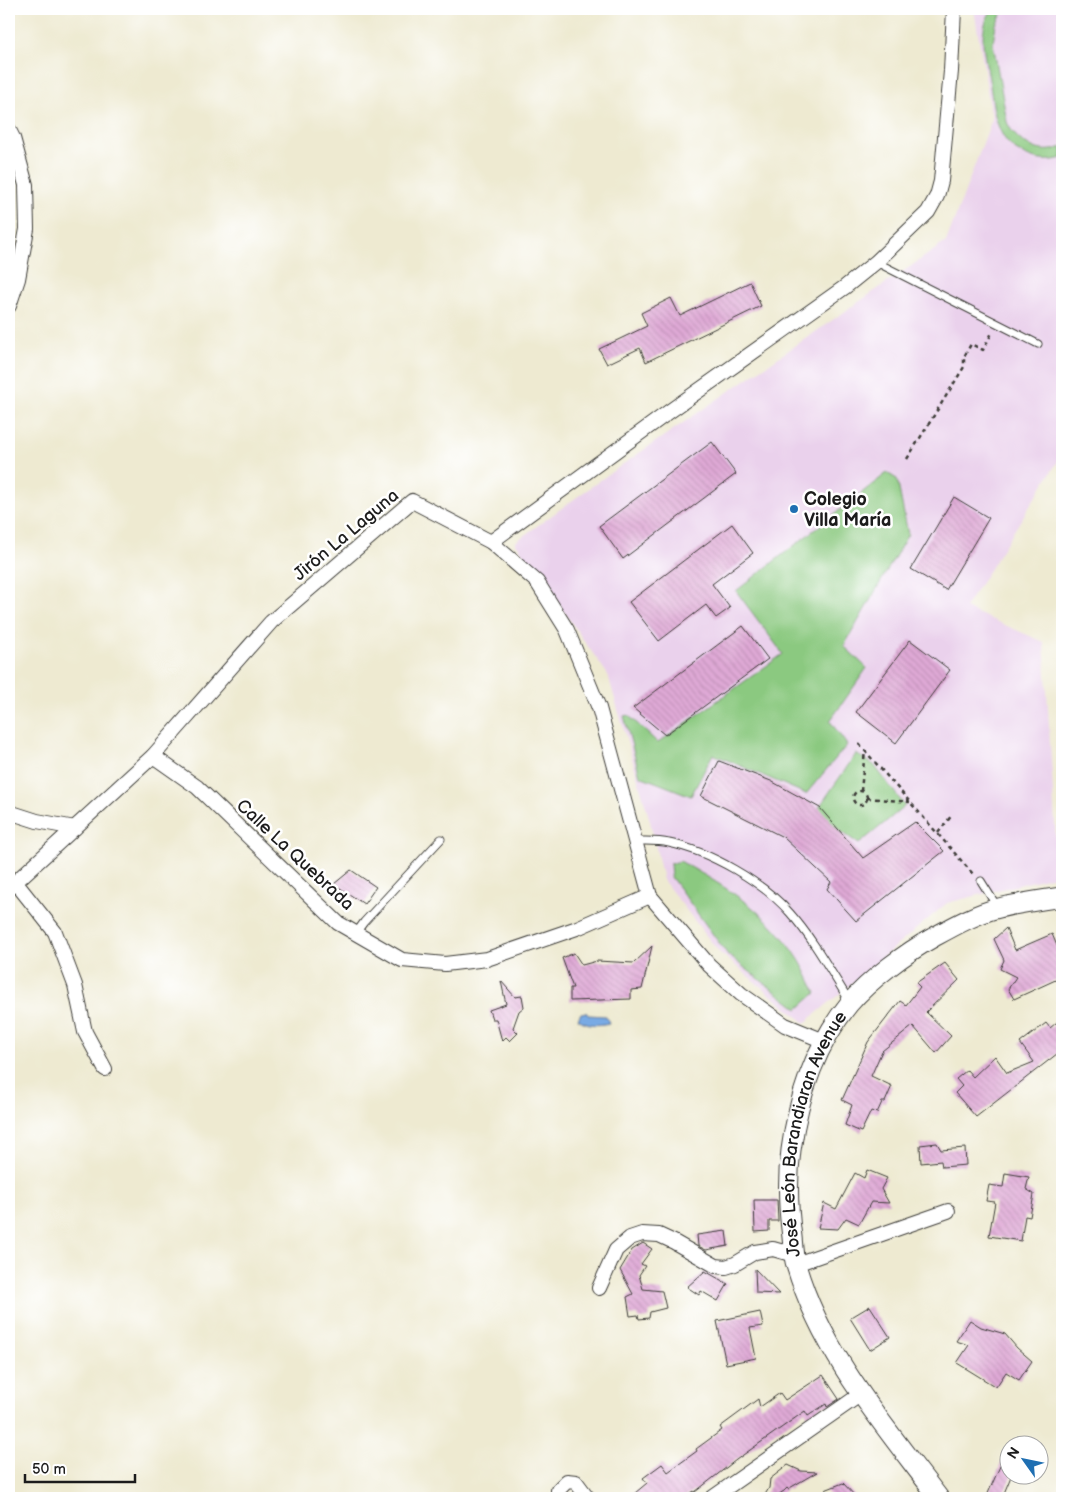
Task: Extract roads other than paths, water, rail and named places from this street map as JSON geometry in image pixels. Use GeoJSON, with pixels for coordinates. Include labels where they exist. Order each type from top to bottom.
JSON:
{"type":"FeatureCollection","features":[{"type":"Feature","properties":{"kind":"street"},"geometry":{"type":"LineString","coordinates":[[491,542],[670,411],[845,287],[876,262],[928,212],[937,196],[941,181],[951,71],[954,9]]}},
{"type":"Feature","properties":{"kind":"street"},"geometry":{"type":"LineString","coordinates":[[9,130],[26,185],[27,229],[18,279],[9,306]]}},
{"type":"Feature","properties":{"kind":"street","name":"Jirón La Laguna"},"geometry":{"type":"LineString","coordinates":[[12,885],[153,756],[271,622],[412,501],[491,542],[537,582],[566,630],[599,708],[650,896],[709,965],[741,994],[785,1025],[824,1041]]}},
{"type":"Feature","properties":{"kind":"street","name":"Calle La Quebrada"},"geometry":{"type":"LineString","coordinates":[[153,756],[197,787],[338,923],[402,960],[445,964],[487,959],[577,928],[650,896]]}},
{"type":"Feature","properties":{"kind":"street"},"geometry":{"type":"LineString","coordinates":[[9,812],[37,821],[75,828]]}},
{"type":"Feature","properties":{"kind":"street"},"geometry":{"type":"LineString","coordinates":[[12,885],[56,932],[75,985],[86,1032],[105,1069]]}},
{"type":"Feature","properties":{"kind":"street","name":"José León Barandiaran Avenue"},"geometry":{"type":"LineString","coordinates":[[939,1498],[834,1355],[816,1320],[795,1259],[789,1211],[789,1168],[793,1137],[804,1092],[824,1041],[850,1003],[880,974],[920,945],[952,927],[998,908],[1062,897]]}},
{"type":"Feature","properties":{"kind":"street"},"geometry":{"type":"LineString","coordinates":[[599,1288],[616,1250],[630,1238],[642,1234],[659,1235],[716,1266],[726,1267],[755,1252],[773,1249],[795,1259],[948,1211]]}},
{"type":"Feature","properties":{"kind":"street"},"geometry":{"type":"LineString","coordinates":[[712,1498],[861,1394]]}},
{"type":"Feature","properties":{"kind":"street"},"geometry":{"type":"LineString","coordinates":[[558,1498],[558,1490],[567,1481],[576,1482],[588,1498]]}},
{"type":"Feature","properties":{"kind":"lane"},"geometry":{"type":"LineString","coordinates":[[876,262],[1038,344]]}},
{"type":"Feature","properties":{"kind":"lane"},"geometry":{"type":"LineString","coordinates":[[356,933],[441,839]]}},
{"type":"Feature","properties":{"kind":"lane"},"geometry":{"type":"LineString","coordinates":[[634,841],[668,842],[700,852],[757,884],[790,912],[818,950],[850,1003]]}},
{"type":"Feature","properties":{"kind":"lane"},"geometry":{"type":"LineString","coordinates":[[981,881],[998,908]]}},
{"type":"Feature","properties":{"kind":"water"},"geometry":{"type":"Polygon","coordinates":[[[586,1012],[588,1015],[606,1016],[609,1023],[592,1024],[578,1019],[581,1013],[586,1012]]]}},
{"type":"Feature","properties":{"kind":"place","name":"Colegio Villa María"},"geometry":{"type":"Point","coordinates":[794,509]}}]}
